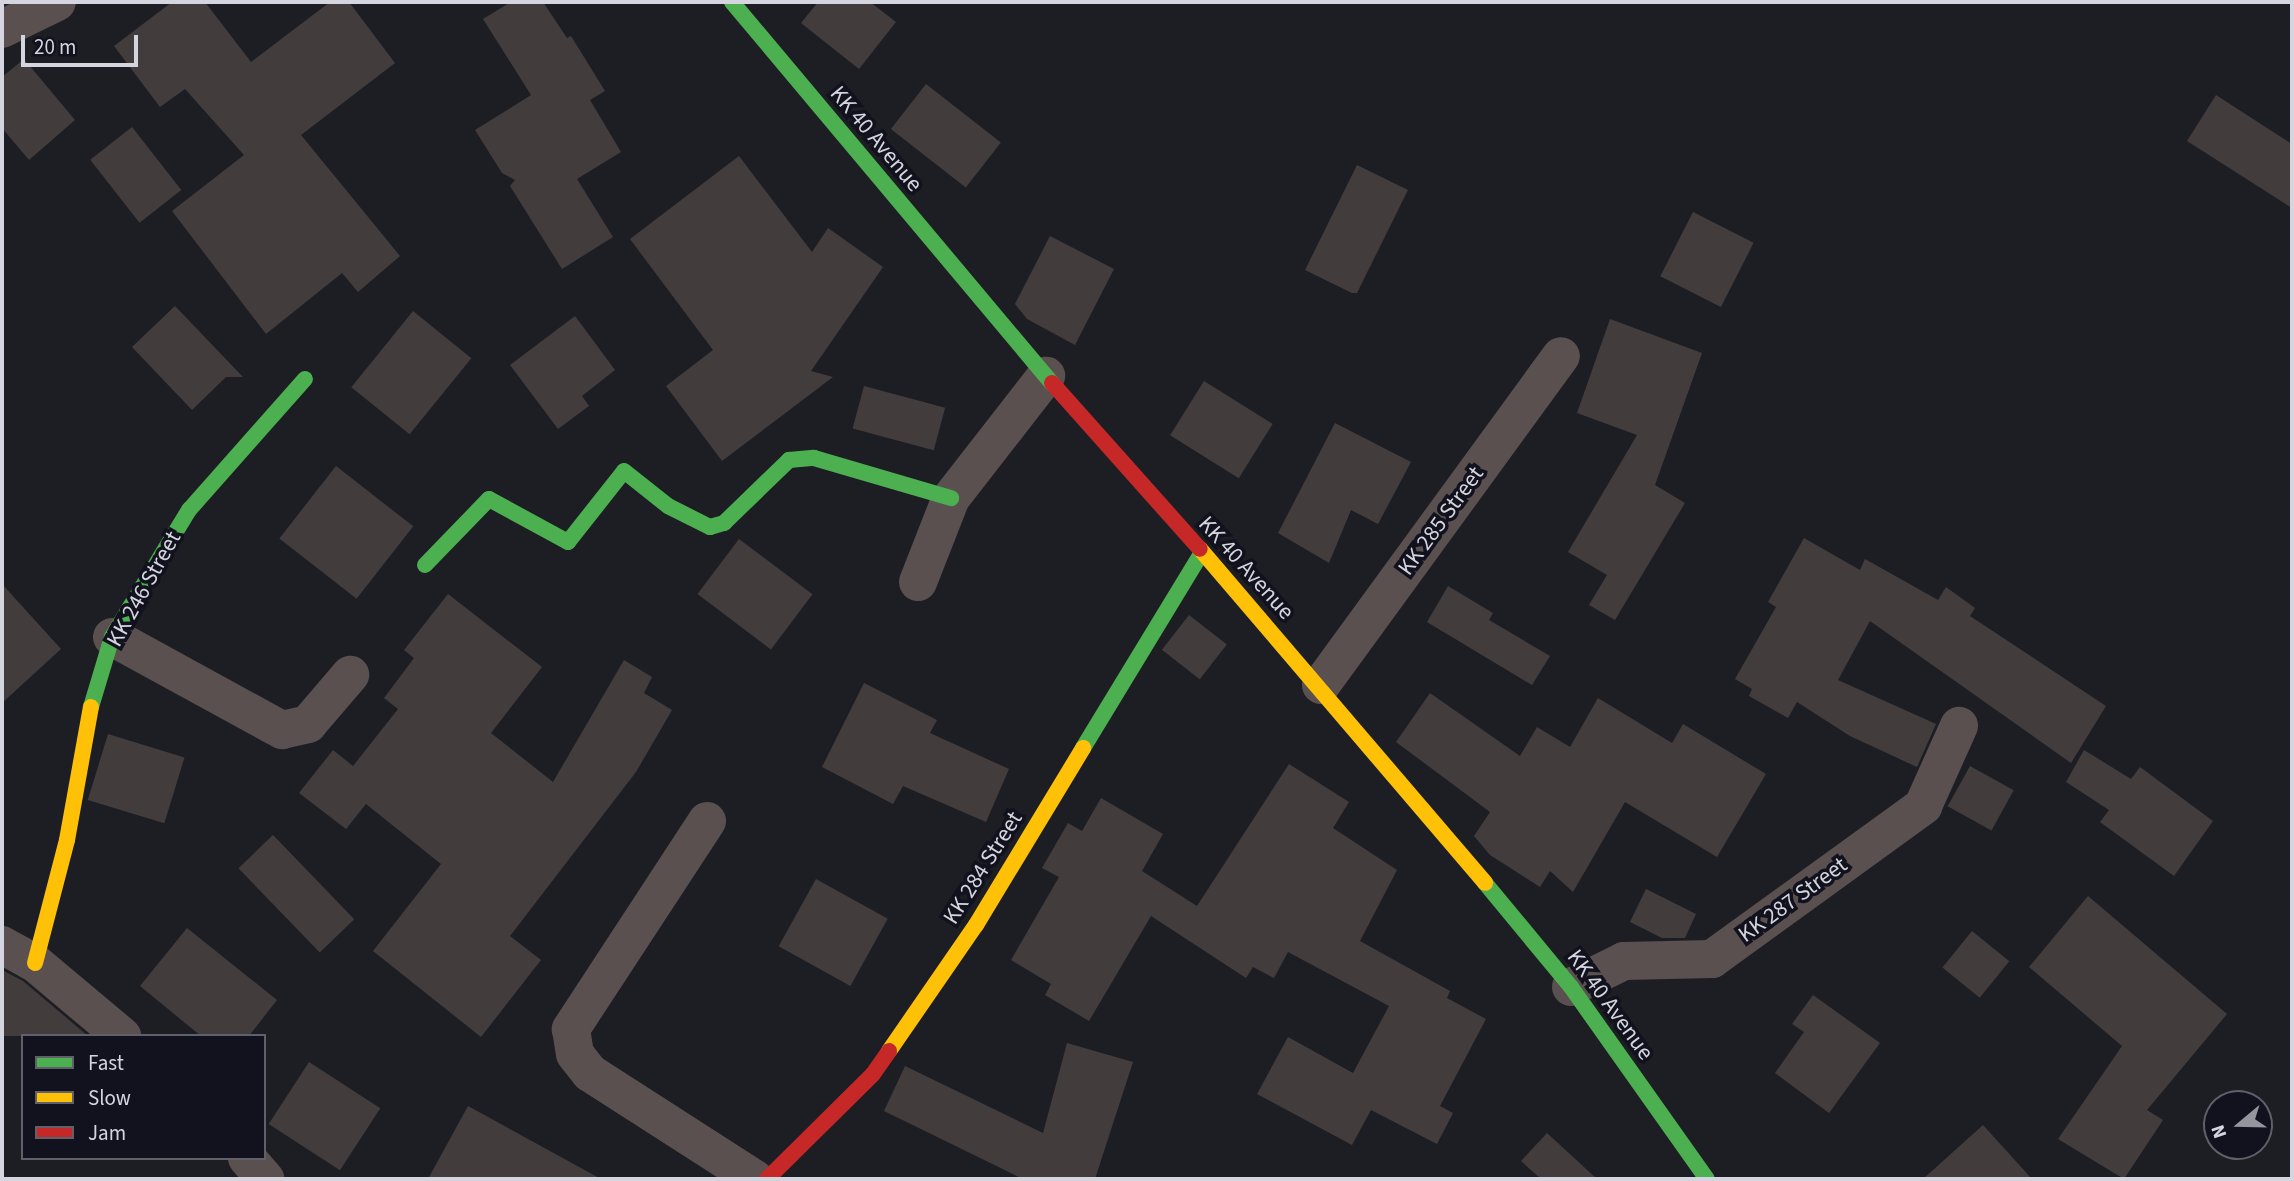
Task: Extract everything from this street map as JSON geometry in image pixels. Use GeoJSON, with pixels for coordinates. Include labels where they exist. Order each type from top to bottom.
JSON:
{"type":"FeatureCollection","features":[{"type":"Feature","properties":{"kind":"street"},"geometry":{"type":"LineString","coordinates":[[2,29],[57,2]]}},
{"type":"Feature","properties":{"kind":"street","name":"KK 40 Avenue"},"geometry":{"type":"LineString","coordinates":[[732,2],[1046,376],[1321,685],[1571,987],[1706,1179]]}},
{"type":"Feature","properties":{"kind":"street","name":"KK 285 Street"},"geometry":{"type":"LineString","coordinates":[[1321,685],[1561,356]]}},
{"type":"Feature","properties":{"kind":"street"},"geometry":{"type":"LineString","coordinates":[[918,582],[951,498],[1046,376]]}},
{"type":"Feature","properties":{"kind":"street","name":"KK 246 Street"},"geometry":{"type":"LineString","coordinates":[[35,964],[67,840],[89,715],[113,637],[189,510],[305,379]]}},
{"type":"Feature","properties":{"kind":"street"},"geometry":{"type":"LineString","coordinates":[[425,565],[489,499],[568,542],[624,471],[668,506],[710,527],[724,523],[789,460],[814,458],[951,498]]}},
{"type":"Feature","properties":{"kind":"street","name":"KK 284 Street"},"geometry":{"type":"LineString","coordinates":[[767,1179],[873,1074],[976,925],[1202,552]]}},
{"type":"Feature","properties":{"kind":"street"},"geometry":{"type":"LineString","coordinates":[[113,637],[282,730],[308,724],[350,676]]}},
{"type":"Feature","properties":{"kind":"street","name":"KK 287 Street"},"geometry":{"type":"LineString","coordinates":[[1571,987],[1624,961],[1712,959],[1923,806],[1959,726]]}},
{"type":"Feature","properties":{"kind":"street"},"geometry":{"type":"LineString","coordinates":[[707,821],[572,1029],[575,1055],[590,1073],[755,1179]]}},
{"type":"Feature","properties":{"kind":"street"},"geometry":{"type":"LineString","coordinates":[[2,946],[35,964],[120,1034]]}},
{"type":"Feature","properties":{"kind":"street"},"geometry":{"type":"LineString","coordinates":[[249,1160],[265,1179]]}},
{"type":"Feature","properties":{"kind":"building"},"geometry":{"type":"Polygon","coordinates":[[[172,2],[205,2],[251,62],[330,2],[349,2],[395,63],[301,135],[400,256],[358,292],[342,273],[266,334],[172,211],[244,155],[185,89],[160,107],[114,46],[172,2]]]}},
{"type":"Feature","properties":{"kind":"building"},"geometry":{"type":"Polygon","coordinates":[[[511,2],[543,2],[567,38],[571,36],[605,91],[590,100],[621,152],[577,179],[613,237],[562,269],[510,186],[515,180],[502,173],[475,130],[531,95],[483,19],[511,2]]]}},
{"type":"Feature","properties":{"kind":"building"},"geometry":{"type":"Polygon","coordinates":[[[818,2],[870,2],[896,22],[859,69],[801,23],[818,2]]]}},
{"type":"Feature","properties":{"kind":"building"},"geometry":{"type":"Polygon","coordinates":[[[24,59],[75,120],[29,160],[2,128],[2,77],[24,59]]]}},
{"type":"Feature","properties":{"kind":"building"},"geometry":{"type":"Polygon","coordinates":[[[926,84],[1001,142],[966,187],[891,129],[926,84]]]}},
{"type":"Feature","properties":{"kind":"building"},"geometry":{"type":"Polygon","coordinates":[[[2216,95],[2292,144],[2292,208],[2187,141],[2216,95]]]}},
{"type":"Feature","properties":{"kind":"building"},"geometry":{"type":"Polygon","coordinates":[[[132,127],[181,190],[139,223],[90,160],[132,127]]]}},
{"type":"Feature","properties":{"kind":"building"},"geometry":{"type":"Polygon","coordinates":[[[739,156],[812,252],[828,228],[883,267],[811,371],[833,377],[722,461],[666,386],[713,350],[630,239],[739,156]]]}},
{"type":"Feature","properties":{"kind":"building"},"geometry":{"type":"Polygon","coordinates":[[[1357,165],[1408,190],[1357,293],[1352,293],[1305,270],[1357,165]]]}},
{"type":"Feature","properties":{"kind":"building"},"geometry":{"type":"Polygon","coordinates":[[[1693,212],[1754,243],[1721,307],[1660,276],[1693,212]]]}},
{"type":"Feature","properties":{"kind":"building"},"geometry":{"type":"Polygon","coordinates":[[[1050,236],[1114,269],[1075,345],[1027,319],[1015,304],[1050,236]]]}},
{"type":"Feature","properties":{"kind":"building"},"geometry":{"type":"Polygon","coordinates":[[[175,306],[243,377],[226,377],[192,410],[132,347],[175,306]]]}},
{"type":"Feature","properties":{"kind":"building"},"geometry":{"type":"Polygon","coordinates":[[[413,311],[471,358],[410,434],[351,387],[413,311]]]}},
{"type":"Feature","properties":{"kind":"building"},"geometry":{"type":"Polygon","coordinates":[[[575,316],[615,370],[582,396],[589,406],[558,429],[510,365],[575,316]]]}},
{"type":"Feature","properties":{"kind":"building"},"geometry":{"type":"Polygon","coordinates":[[[1610,319],[1702,353],[1655,485],[1685,503],[1615,620],[1589,605],[1607,575],[1568,552],[1637,435],[1577,413],[1610,319]]]}},
{"type":"Feature","properties":{"kind":"building"},"geometry":{"type":"Polygon","coordinates":[[[1204,381],[1273,424],[1239,478],[1170,435],[1204,381]]]}},
{"type":"Feature","properties":{"kind":"building"},"geometry":{"type":"Polygon","coordinates":[[[864,386],[945,408],[934,450],[853,429],[864,386]]]}},
{"type":"Feature","properties":{"kind":"building"},"geometry":{"type":"Polygon","coordinates":[[[1335,423],[1411,462],[1378,524],[1351,510],[1329,563],[1278,533],[1335,423]]]}},
{"type":"Feature","properties":{"kind":"building"},"geometry":{"type":"Polygon","coordinates":[[[336,466],[413,526],[357,599],[279,538],[336,466]]]}},
{"type":"Feature","properties":{"kind":"building"},"geometry":{"type":"Polygon","coordinates":[[[1804,538],[1860,570],[1865,559],[1938,600],[1946,587],[1975,608],[1970,616],[2106,706],[2071,763],[1870,621],[1838,680],[1936,724],[1917,767],[1850,736],[1797,702],[1788,718],[1749,696],[1752,689],[1735,679],[1776,607],[1768,602],[1804,538]]]}},
{"type":"Feature","properties":{"kind":"building"},"geometry":{"type":"Polygon","coordinates":[[[739,539],[812,594],[771,649],[697,594],[739,539]]]}},
{"type":"Feature","properties":{"kind":"building"},"geometry":{"type":"Polygon","coordinates":[[[2,584],[61,649],[2,703],[2,584]]]}},
{"type":"Feature","properties":{"kind":"building"},"geometry":{"type":"Polygon","coordinates":[[[1448,586],[1493,613],[1489,620],[1550,656],[1532,685],[1427,622],[1448,586]]]}},
{"type":"Feature","properties":{"kind":"building"},"geometry":{"type":"Polygon","coordinates":[[[448,594],[542,667],[491,733],[553,782],[624,660],[652,677],[644,693],[672,710],[636,772],[510,936],[541,960],[481,1037],[373,951],[441,864],[366,804],[346,829],[299,793],[333,750],[353,766],[398,709],[384,698],[414,658],[404,650],[448,594]]]}},
{"type":"Feature","properties":{"kind":"building"},"geometry":{"type":"Polygon","coordinates":[[[1189,615],[1227,645],[1200,679],[1162,650],[1189,615]]]}},
{"type":"Feature","properties":{"kind":"building"},"geometry":{"type":"Polygon","coordinates":[[[864,683],[937,720],[930,733],[1009,769],[986,822],[903,786],[893,804],[822,767],[864,683]]]}},
{"type":"Feature","properties":{"kind":"building"},"geometry":{"type":"Polygon","coordinates":[[[1430,693],[1520,756],[1537,727],[1570,747],[1598,698],[1672,743],[1683,724],[1766,774],[1717,857],[1625,802],[1573,892],[1550,871],[1540,887],[1490,855],[1474,836],[1490,812],[1396,742],[1430,693]]]}},
{"type":"Feature","properties":{"kind":"building"},"geometry":{"type":"Polygon","coordinates":[[[108,734],[185,757],[164,823],[88,800],[108,734]]]}},
{"type":"Feature","properties":{"kind":"building"},"geometry":{"type":"Polygon","coordinates":[[[2084,750],[2131,779],[2140,767],[2213,821],[2174,876],[2100,822],[2109,810],[2066,782],[2084,750]]]}},
{"type":"Feature","properties":{"kind":"building"},"geometry":{"type":"Polygon","coordinates":[[[1289,764],[1349,802],[1333,828],[1397,870],[1360,941],[1450,991],[1447,998],[1486,1019],[1440,1106],[1453,1113],[1437,1144],[1371,1110],[1352,1145],[1257,1094],[1288,1037],[1353,1073],[1389,1006],[1288,952],[1274,978],[1253,967],[1246,978],[1151,916],[1089,1021],[1045,995],[1051,984],[1011,960],[1059,877],[1042,868],[1068,823],[1082,831],[1101,798],[1163,834],[1142,871],[1197,906],[1289,764]]]}},
{"type":"Feature","properties":{"kind":"building"},"geometry":{"type":"Polygon","coordinates":[[[1970,766],[2014,790],[1991,830],[1948,806],[1970,766]]]}},
{"type":"Feature","properties":{"kind":"building"},"geometry":{"type":"Polygon","coordinates":[[[273,835],[354,919],[320,953],[238,868],[273,835]]]}},
{"type":"Feature","properties":{"kind":"building"},"geometry":{"type":"Polygon","coordinates":[[[816,879],[888,919],[850,986],[779,946],[816,879]]]}},
{"type":"Feature","properties":{"kind":"building"},"geometry":{"type":"Polygon","coordinates":[[[1646,889],[1696,914],[1685,938],[1662,938],[1630,922],[1646,889]]]}},
{"type":"Feature","properties":{"kind":"building"},"geometry":{"type":"Polygon","coordinates":[[[2088,896],[2227,1014],[2147,1110],[2163,1120],[2124,1179],[2058,1139],[2122,1046],[2029,967],[2088,896]]]}},
{"type":"Feature","properties":{"kind":"building"},"geometry":{"type":"Polygon","coordinates":[[[187,928],[277,1000],[251,1034],[199,1034],[140,986],[187,928]]]}},
{"type":"Feature","properties":{"kind":"building"},"geometry":{"type":"Polygon","coordinates":[[[1972,931],[2009,961],[1980,998],[1942,968],[1972,931]]]}},
{"type":"Feature","properties":{"kind":"building"},"geometry":{"type":"Polygon","coordinates":[[[2,970],[23,981],[86,1034],[21,1034],[2,1036],[2,970]]]}},
{"type":"Feature","properties":{"kind":"building"},"geometry":{"type":"Polygon","coordinates":[[[1813,995],[1880,1043],[1829,1113],[1775,1073],[1804,1032],[1792,1024],[1813,995]]]}},
{"type":"Feature","properties":{"kind":"building"},"geometry":{"type":"Polygon","coordinates":[[[1067,1043],[1133,1062],[1095,1179],[1023,1179],[884,1111],[905,1066],[1043,1133],[1067,1043]]]}},
{"type":"Feature","properties":{"kind":"building"},"geometry":{"type":"Polygon","coordinates":[[[309,1062],[380,1108],[340,1170],[269,1124],[309,1062]]]}},
{"type":"Feature","properties":{"kind":"building"},"geometry":{"type":"Polygon","coordinates":[[[468,1106],[601,1179],[428,1179],[468,1106]]]}},
{"type":"Feature","properties":{"kind":"building"},"geometry":{"type":"Polygon","coordinates":[[[1983,1125],[2032,1179],[1923,1179],[1983,1125]]]}},
{"type":"Feature","properties":{"kind":"building"},"geometry":{"type":"Polygon","coordinates":[[[1547,1133],[1597,1179],[1541,1179],[1521,1161],[1547,1133]]]}},
{"type":"Feature","properties":{"kind":"traffic: fast"},"geometry":{"type":"LineString","coordinates":[[732,2],[1052,383]]}},
{"type":"Feature","properties":{"kind":"traffic: fast"},"geometry":{"type":"LineString","coordinates":[[91,707],[112,637],[189,510],[305,379]]}},
{"type":"Feature","properties":{"kind":"traffic: fast"},"geometry":{"type":"LineString","coordinates":[[425,565],[489,499],[568,542],[624,471],[668,506],[710,527],[724,523],[789,460],[814,458],[951,498]]}},
{"type":"Feature","properties":{"kind":"traffic: fast"},"geometry":{"type":"LineString","coordinates":[[1083,748],[1202,552]]}},
{"type":"Feature","properties":{"kind":"traffic: fast"},"geometry":{"type":"LineString","coordinates":[[1485,883],[1571,987],[1707,1179]]}},
{"type":"Feature","properties":{"kind":"traffic: slow"},"geometry":{"type":"LineString","coordinates":[[1200,549],[1485,883]]}},
{"type":"Feature","properties":{"kind":"traffic: slow"},"geometry":{"type":"LineString","coordinates":[[35,963],[67,840],[91,707]]}},
{"type":"Feature","properties":{"kind":"traffic: slow"},"geometry":{"type":"LineString","coordinates":[[889,1051],[976,925],[1083,748]]}},
{"type":"Feature","properties":{"kind":"traffic: jam"},"geometry":{"type":"LineString","coordinates":[[1052,383],[1200,549]]}},
{"type":"Feature","properties":{"kind":"traffic: jam"},"geometry":{"type":"LineString","coordinates":[[767,1179],[873,1074],[889,1051]]}}]}
